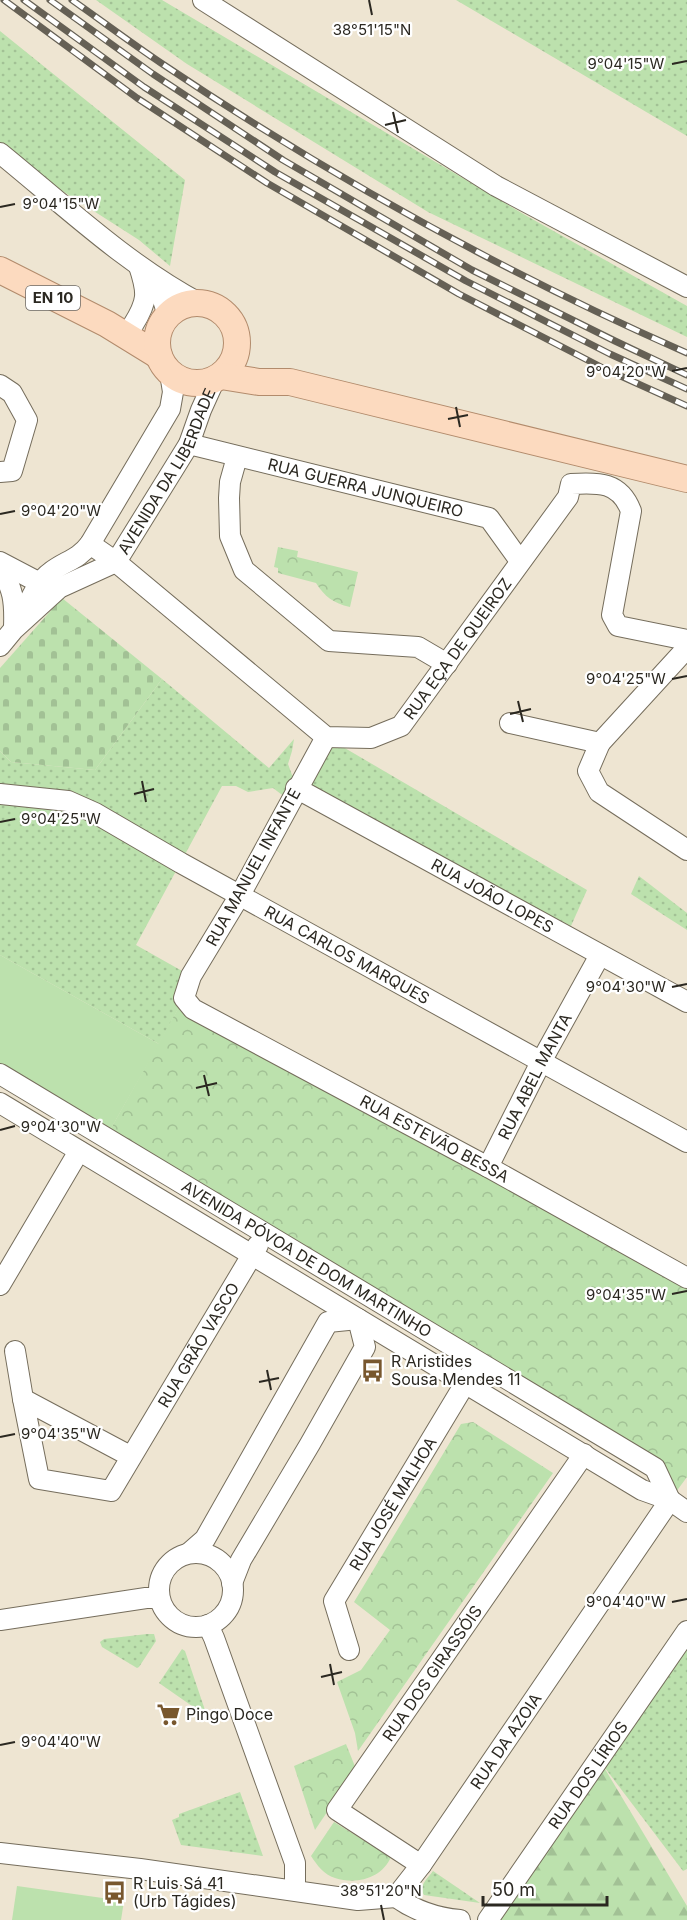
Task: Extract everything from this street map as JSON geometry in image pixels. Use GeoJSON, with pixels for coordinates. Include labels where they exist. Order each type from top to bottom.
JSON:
{"type":"FeatureCollection","features":[{"type":"Feature","properties":{"kind":"main road","name":"EN 10"},"geometry":{"type":"LineString","coordinates":[[0,270],[107,324],[164,364],[179,379],[192,383],[206,382],[218,377],[260,382],[290,382],[687,478]]}},
{"type":"Feature","properties":{"kind":"main road","name":"EN 10"},"geometry":{"type":"LineString","coordinates":[[107,324],[133,325],[165,320],[185,305],[199,303]]}},
{"type":"Feature","properties":{"kind":"main road"},"geometry":{"type":"LineString","coordinates":[[199,303],[208,304],[220,310],[235,330],[237,349],[232,363],[218,377]]}},
{"type":"Feature","properties":{"kind":"main road"},"geometry":{"type":"LineString","coordinates":[[164,364],[158,335],[165,320]]}},
{"type":"Feature","properties":{"kind":"main road","name":"EN 10"},"geometry":{"type":"LineString","coordinates":[[237,349],[254,362],[290,382]]}},
{"type":"Feature","properties":{"kind":"street"},"geometry":{"type":"LineString","coordinates":[[203,0],[496,186],[687,287]]}},
{"type":"Feature","properties":{"kind":"street"},"geometry":{"type":"LineString","coordinates":[[0,153],[139,266],[199,303]]}},
{"type":"Feature","properties":{"kind":"street"},"geometry":{"type":"LineString","coordinates":[[139,266],[163,300],[165,320]]}},
{"type":"Feature","properties":{"kind":"street"},"geometry":{"type":"LineString","coordinates":[[133,325],[146,299],[146,285],[139,266]]}},
{"type":"Feature","properties":{"kind":"street","name":"AVENIDA DA LIBERDADE"},"geometry":{"type":"LineString","coordinates":[[42,588],[84,553],[170,409],[173,392],[164,364]]}},
{"type":"Feature","properties":{"kind":"street","name":"AVENIDA DA LIBERDADE"},"geometry":{"type":"LineString","coordinates":[[116,562],[189,444],[201,410],[218,377]]}},
{"type":"Feature","properties":{"kind":"street"},"geometry":{"type":"LineString","coordinates":[[0,385],[12,393],[27,420],[12,471],[0,472]]}},
{"type":"Feature","properties":{"kind":"street","name":"RUA GUERRA JUNQUEIRO"},"geometry":{"type":"LineString","coordinates":[[189,444],[489,518],[520,561]]}},
{"type":"Feature","properties":{"kind":"street"},"geometry":{"type":"LineString","coordinates":[[237,457],[230,482],[230,536],[244,570],[329,641],[418,647],[447,664]]}},
{"type":"Feature","properties":{"kind":"street","name":"RUA EÇA DE QUEIROZ"},"geometry":{"type":"LineString","coordinates":[[326,737],[371,738],[401,726],[568,497],[571,484],[596,483],[617,490],[626,499],[631,511],[612,615],[618,626],[687,640]]}},
{"type":"Feature","properties":{"kind":"street"},"geometry":{"type":"LineString","coordinates":[[90,544],[116,562],[326,737]]}},
{"type":"Feature","properties":{"kind":"street"},"geometry":{"type":"LineString","coordinates":[[11,587],[59,588],[116,562]]}},
{"type":"Feature","properties":{"kind":"street"},"geometry":{"type":"LineString","coordinates":[[0,564],[42,588]]}},
{"type":"Feature","properties":{"kind":"street"},"geometry":{"type":"LineString","coordinates":[[0,564],[15,602],[14,629]]}},
{"type":"Feature","properties":{"kind":"street"},"geometry":{"type":"LineString","coordinates":[[0,646],[42,588]]}},
{"type":"Feature","properties":{"kind":"street"},"geometry":{"type":"LineString","coordinates":[[687,648],[600,743],[588,771],[599,792],[687,850]]}},
{"type":"Feature","properties":{"kind":"street"},"geometry":{"type":"LineString","coordinates":[[510,723],[600,743]]}},
{"type":"Feature","properties":{"kind":"street","name":"RUA MANUEL INFANTE"},"geometry":{"type":"LineString","coordinates":[[184,998],[191,976],[240,895],[326,737]]}},
{"type":"Feature","properties":{"kind":"street","name":"RUA JOÃO LOPES"},"geometry":{"type":"LineString","coordinates":[[297,788],[687,1002]]}},
{"type":"Feature","properties":{"kind":"street","name":"RUA CARLOS MARQUES"},"geometry":{"type":"LineString","coordinates":[[0,794],[68,801],[95,813],[181,863],[687,1142]]}},
{"type":"Feature","properties":{"kind":"street","name":"RUA ABEL MANTA"},"geometry":{"type":"LineString","coordinates":[[488,1167],[542,1060],[600,955]]}},
{"type":"Feature","properties":{"kind":"street","name":"RUA ESTEVÃO BESSA"},"geometry":{"type":"LineString","coordinates":[[184,998],[193,1009],[488,1167],[687,1278]]}},
{"type":"Feature","properties":{"kind":"street","name":"AVENIDA PÓVOA DE DOM MARTINHO"},"geometry":{"type":"LineString","coordinates":[[2,1080],[265,1234],[655,1468],[670,1500]]}},
{"type":"Feature","properties":{"kind":"street","name":"AVENIDA PÓVOA DE DOM MARTINHO"},"geometry":{"type":"LineString","coordinates":[[0,1103],[642,1491],[670,1500]]}},
{"type":"Feature","properties":{"kind":"street"},"geometry":{"type":"LineString","coordinates":[[0,1285],[79,1151]]}},
{"type":"Feature","properties":{"kind":"street","name":"RUA GRÃO VASCO"},"geometry":{"type":"LineString","coordinates":[[15,1351],[39,1479],[111,1491],[265,1234]]}},
{"type":"Feature","properties":{"kind":"street"},"geometry":{"type":"LineString","coordinates":[[232,1583],[241,1560],[364,1347],[358,1319],[370,1298]]}},
{"type":"Feature","properties":{"kind":"street"},"geometry":{"type":"LineString","coordinates":[[189,1553],[205,1539],[328,1322],[358,1319]]}},
{"type":"Feature","properties":{"kind":"street","name":"RUA JOSÉ MALHOA"},"geometry":{"type":"LineString","coordinates":[[349,1650],[334,1601],[479,1362]]}},
{"type":"Feature","properties":{"kind":"street"},"geometry":{"type":"LineString","coordinates":[[23,1400],[130,1456]]}},
{"type":"Feature","properties":{"kind":"street","name":"RUA DOS GIRASSÓIS"},"geometry":{"type":"LineString","coordinates":[[421,1865],[337,1810],[584,1454]]}},
{"type":"Feature","properties":{"kind":"street"},"geometry":{"type":"LineString","coordinates":[[670,1500],[687,1512]]}},
{"type":"Feature","properties":{"kind":"street","name":"RUA DA AZOIA"},"geometry":{"type":"LineString","coordinates":[[396,1897],[421,1865],[670,1500]]}},
{"type":"Feature","properties":{"kind":"street"},"geometry":{"type":"LineString","coordinates":[[189,1553],[212,1556],[228,1572],[232,1583],[233,1593],[225,1613],[208,1625],[195,1627],[183,1625],[172,1619],[164,1610],[159,1598],[159,1586],[165,1569],[178,1557],[189,1553]]}},
{"type":"Feature","properties":{"kind":"street"},"geometry":{"type":"LineString","coordinates":[[0,1620],[159,1598]]}},
{"type":"Feature","properties":{"kind":"street"},"geometry":{"type":"LineString","coordinates":[[208,1625],[295,1863],[295,1890]]}},
{"type":"Feature","properties":{"kind":"street","name":"RUA DOS LÍRIOS"},"geometry":{"type":"LineString","coordinates":[[488,1920],[687,1630]]}},
{"type":"Feature","properties":{"kind":"street"},"geometry":{"type":"LineString","coordinates":[[0,1852],[357,1900],[396,1897],[411,1908],[453,1920]]}},
{"type":"Feature","properties":{"kind":"green space"},"geometry":{"type":"Polygon","coordinates":[[[96,0],[162,0],[525,215],[687,306],[687,337],[428,212],[187,64],[96,0]]]}},
{"type":"Feature","properties":{"kind":"green space"},"geometry":{"type":"Polygon","coordinates":[[[456,0],[687,0],[687,136],[456,0]]]}},
{"type":"Feature","properties":{"kind":"green space"},"geometry":{"type":"Polygon","coordinates":[[[0,31],[185,180],[170,266],[139,240],[0,151],[0,31]]]}},
{"type":"Feature","properties":{"kind":"green space"},"geometry":{"type":"Polygon","coordinates":[[[278,547],[298,551],[297,557],[358,572],[350,607],[330,599],[316,583],[278,573],[278,568],[274,567],[278,547]]]}},
{"type":"Feature","properties":{"kind":"green space"},"geometry":{"type":"Polygon","coordinates":[[[62,598],[162,679],[95,770],[11,762],[0,751],[0,668],[62,598]]]}},
{"type":"Feature","properties":{"kind":"green space"},"geometry":{"type":"Polygon","coordinates":[[[162,679],[269,768],[294,739],[288,764],[292,775],[301,781],[290,801],[273,788],[248,792],[236,786],[222,786],[136,945],[191,976],[184,998],[159,1044],[0,955],[0,751],[11,762],[95,770],[162,679]]]}},
{"type":"Feature","properties":{"kind":"green space"},"geometry":{"type":"Polygon","coordinates":[[[326,737],[587,890],[571,926],[302,791],[326,737]]]}},
{"type":"Feature","properties":{"kind":"green space"},"geometry":{"type":"Polygon","coordinates":[[[639,876],[687,913],[687,930],[631,894],[639,876]]]}},
{"type":"Feature","properties":{"kind":"green space"},"geometry":{"type":"Polygon","coordinates":[[[0,955],[159,1044],[105,1139],[0,1074],[0,955]]]}},
{"type":"Feature","properties":{"kind":"green space"},"geometry":{"type":"Polygon","coordinates":[[[184,998],[687,1278],[687,1477],[670,1500],[655,1468],[105,1139],[184,998]]]}},
{"type":"Feature","properties":{"kind":"green space"},"geometry":{"type":"Polygon","coordinates":[[[473,1422],[553,1473],[358,1751],[355,1733],[337,1682],[361,1670],[390,1630],[354,1602],[461,1424],[473,1422]]]}},
{"type":"Feature","properties":{"kind":"green space"},"geometry":{"type":"Polygon","coordinates":[[[154,1634],[156,1641],[137,1668],[102,1647],[100,1642],[104,1639],[154,1634]]]}},
{"type":"Feature","properties":{"kind":"green space"},"geometry":{"type":"Polygon","coordinates":[[[687,1642],[687,1869],[683,1871],[602,1764],[687,1642]]]}},
{"type":"Feature","properties":{"kind":"green space"},"geometry":{"type":"Polygon","coordinates":[[[182,1649],[185,1651],[207,1716],[205,1720],[198,1717],[192,1706],[159,1683],[182,1649]]]}},
{"type":"Feature","properties":{"kind":"green space"},"geometry":{"type":"Polygon","coordinates":[[[346,1744],[356,1769],[315,1830],[294,1766],[346,1744]]]}},
{"type":"Feature","properties":{"kind":"green space"},"geometry":{"type":"Polygon","coordinates":[[[602,1764],[687,1906],[687,1920],[500,1920],[602,1764]]]}},
{"type":"Feature","properties":{"kind":"green space"},"geometry":{"type":"Polygon","coordinates":[[[240,1792],[263,1856],[181,1845],[172,1820],[179,1817],[179,1814],[240,1792]]]}},
{"type":"Feature","properties":{"kind":"green space"},"geometry":{"type":"Polygon","coordinates":[[[334,1822],[391,1857],[382,1870],[368,1878],[352,1881],[331,1877],[318,1866],[311,1856],[334,1822]]]}},
{"type":"Feature","properties":{"kind":"green space"},"geometry":{"type":"Polygon","coordinates":[[[433,1871],[480,1903],[424,1895],[423,1885],[433,1871]]]}},
{"type":"Feature","properties":{"kind":"green space"},"geometry":{"type":"Polygon","coordinates":[[[17,1886],[124,1901],[121,1920],[12,1920],[17,1886]]]}},
{"type":"Feature","properties":{"kind":"railway"},"geometry":{"type":"LineString","coordinates":[[4,0],[137,98],[267,183],[459,294],[603,368],[687,406]]}},
{"type":"Feature","properties":{"kind":"railway"},"geometry":{"type":"LineString","coordinates":[[24,0],[144,87],[275,172],[466,281],[610,354],[687,389]]}},
{"type":"Feature","properties":{"kind":"railway"},"geometry":{"type":"LineString","coordinates":[[50,0],[153,74],[283,160],[472,270],[687,375]]}},
{"type":"Feature","properties":{"kind":"railway"},"geometry":{"type":"LineString","coordinates":[[72,0],[224,104],[287,144],[418,220],[551,290],[687,353]]}},
{"type":"Feature","properties":{"kind":"place","name":"R Aristides Sousa Mendes 11"},"geometry":{"type":"Point","coordinates":[373,1370]}},
{"type":"Feature","properties":{"kind":"place","name":"Pingo Doce"},"geometry":{"type":"Point","coordinates":[168,1714]}},
{"type":"Feature","properties":{"kind":"place","name":"R Luis Sá 41 (Urb Tágides)"},"geometry":{"type":"Point","coordinates":[115,1892]}}]}
